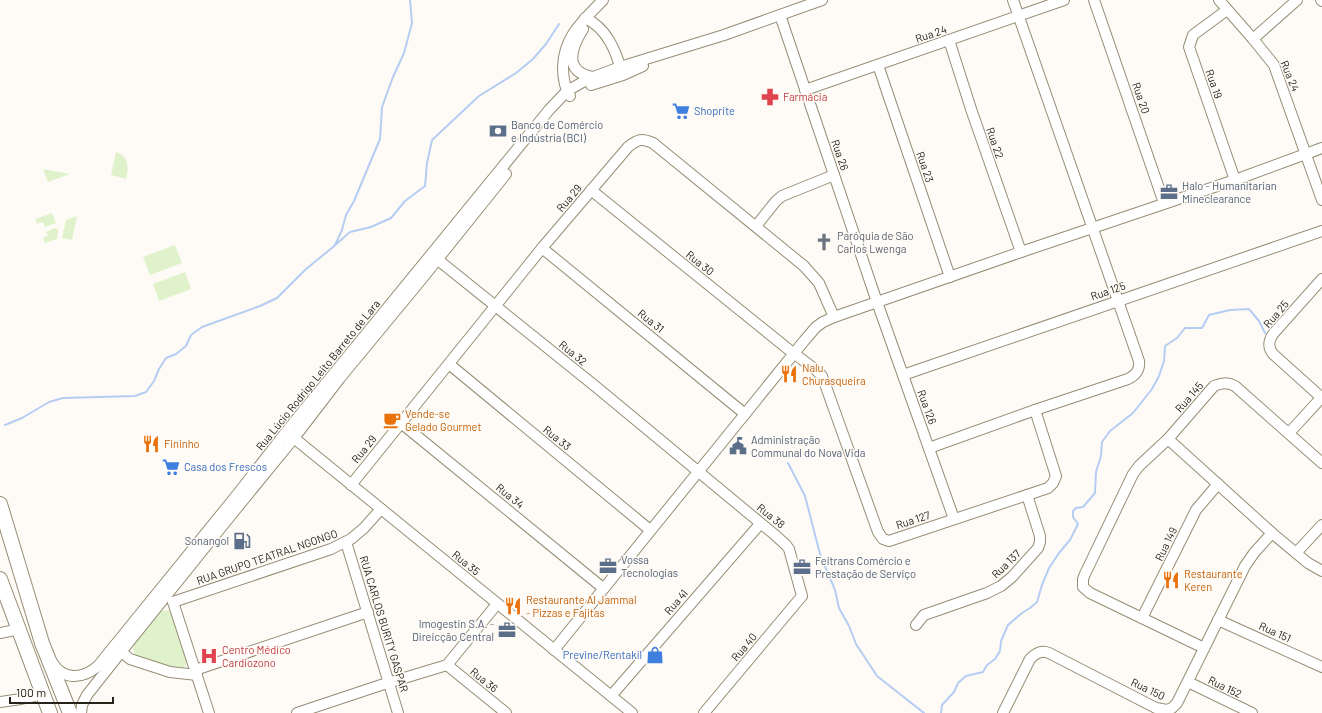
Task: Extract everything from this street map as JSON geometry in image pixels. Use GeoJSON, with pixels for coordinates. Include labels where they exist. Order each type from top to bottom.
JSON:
{"type":"FeatureCollection","features":[{"type":"Feature","properties":{"kind":"highway"},"geometry":{"type":"LineString","coordinates":[[0,504],[42,643],[70,713]]}},
{"type":"Feature","properties":{"kind":"highway"},"geometry":{"type":"LineString","coordinates":[[0,579],[20,629],[50,713]]}},
{"type":"Feature","properties":{"kind":"street"},"geometry":{"type":"LineString","coordinates":[[569,94],[563,77],[565,50],[572,34],[588,19],[603,0]]}},
{"type":"Feature","properties":{"kind":"street"},"geometry":{"type":"LineString","coordinates":[[569,94],[621,71],[822,0]]}},
{"type":"Feature","properties":{"kind":"street"},"geometry":{"type":"LineString","coordinates":[[928,448],[1034,410],[1128,380],[1134,376],[1140,366],[1140,361],[1014,0]]}},
{"type":"Feature","properties":{"kind":"street","name":"Rua 24"},"geometry":{"type":"LineString","coordinates":[[805,90],[1064,0]]}},
{"type":"Feature","properties":{"kind":"street","name":"Rua 20"},"geometry":{"type":"LineString","coordinates":[[1094,0],[1164,203]]}},
{"type":"Feature","properties":{"kind":"street","name":"Rua 24"},"geometry":{"type":"LineString","coordinates":[[1218,0],[1274,65],[1306,154]]}},
{"type":"Feature","properties":{"kind":"street"},"geometry":{"type":"LineString","coordinates":[[1253,39],[1297,0]]}},
{"type":"Feature","properties":{"kind":"street","name":"Rua 19"},"geometry":{"type":"LineString","coordinates":[[1227,10],[1193,35],[1189,47],[1235,180]]}},
{"type":"Feature","properties":{"kind":"street","name":"Rua 26"},"geometry":{"type":"LineString","coordinates":[[780,15],[877,302]]}},
{"type":"Feature","properties":{"kind":"street"},"geometry":{"type":"LineString","coordinates":[[588,19],[602,30],[614,48],[621,71]]}},
{"type":"Feature","properties":{"kind":"street"},"geometry":{"type":"LineString","coordinates":[[588,19],[573,48],[572,57],[574,67],[577,71],[584,76],[593,77]]}},
{"type":"Feature","properties":{"kind":"street","name":"Rua 22"},"geometry":{"type":"LineString","coordinates":[[949,40],[971,109],[1021,252]]}},
{"type":"Feature","properties":{"kind":"street","name":"Rua 23"},"geometry":{"type":"LineString","coordinates":[[878,65],[950,277]]}},
{"type":"Feature","properties":{"kind":"street"},"geometry":{"type":"LineString","coordinates":[[569,94],[578,84],[593,77],[621,71]]}},
{"type":"Feature","properties":{"kind":"street","name":"Rua Lúcio Rodrigo Leito Barreto de Lara"},"geometry":{"type":"LineString","coordinates":[[42,643],[54,666],[62,673],[70,676],[83,675],[91,672],[118,648],[166,596],[290,435],[340,378],[421,280],[434,257],[536,136],[569,94]]}},
{"type":"Feature","properties":{"kind":"street","name":"Rua 29"},"geometry":{"type":"LineString","coordinates":[[351,485],[542,248],[628,146],[635,141],[644,139],[653,144],[804,266],[814,275],[834,317]]}},
{"type":"Feature","properties":{"kind":"street"},"geometry":{"type":"LineString","coordinates":[[554,650],[816,327],[834,317],[1093,227],[1235,180],[1322,148]]}},
{"type":"Feature","properties":{"kind":"street"},"geometry":{"type":"LineString","coordinates":[[1306,154],[1322,200]]}},
{"type":"Feature","properties":{"kind":"street"},"geometry":{"type":"LineString","coordinates":[[756,226],[776,201],[782,196],[834,175]]}},
{"type":"Feature","properties":{"kind":"street","name":"Rua 30"},"geometry":{"type":"LineString","coordinates":[[591,190],[794,354]]}},
{"type":"Feature","properties":{"kind":"street","name":"Rua 125"},"geometry":{"type":"LineString","coordinates":[[902,375],[1322,230]]}},
{"type":"Feature","properties":{"kind":"street","name":"Rua 31"},"geometry":{"type":"LineString","coordinates":[[542,248],[745,414]]}},
{"type":"Feature","properties":{"kind":"street","name":"Rua 32"},"geometry":{"type":"LineString","coordinates":[[434,257],[698,472]]}},
{"type":"Feature","properties":{"kind":"street","name":"Rua 25"},"geometry":{"type":"LineString","coordinates":[[1322,279],[1273,334],[1269,343],[1269,347],[1273,354],[1322,398]]}},
{"type":"Feature","properties":{"kind":"street","name":"Rua 126"},"geometry":{"type":"LineString","coordinates":[[877,302],[954,519]]}},
{"type":"Feature","properties":{"kind":"street","name":"Rua 127"},"geometry":{"type":"LineString","coordinates":[[794,354],[816,370],[823,379],[880,537],[889,541],[1048,488],[1053,483],[1056,476],[1034,410]]}},
{"type":"Feature","properties":{"kind":"street","name":"Rua 33"},"geometry":{"type":"LineString","coordinates":[[449,364],[650,530]]}},
{"type":"Feature","properties":{"kind":"street","name":"Rua 145"},"geometry":{"type":"LineString","coordinates":[[1204,648],[1090,594],[1083,587],[1083,579],[1133,474],[1139,466],[1168,439],[1214,386],[1221,383],[1228,383],[1235,386],[1322,463]]}},
{"type":"Feature","properties":{"kind":"street"},"geometry":{"type":"LineString","coordinates":[[1289,433],[1322,398]]}},
{"type":"Feature","properties":{"kind":"street","name":"Rua 34"},"geometry":{"type":"LineString","coordinates":[[401,423],[603,588]]}},
{"type":"Feature","properties":{"kind":"street","name":"Rua 35"},"geometry":{"type":"LineString","coordinates":[[290,435],[632,713]]}},
{"type":"Feature","properties":{"kind":"street"},"geometry":{"type":"LineString","coordinates":[[1168,439],[1296,553],[1322,571]]}},
{"type":"Feature","properties":{"kind":"street","name":"Rua 38"},"geometry":{"type":"LineString","coordinates":[[698,472],[782,541],[789,549],[802,596]]}},
{"type":"Feature","properties":{"kind":"street","name":"Rua 149"},"geometry":{"type":"LineString","coordinates":[[1142,618],[1196,510],[1218,484]]}},
{"type":"Feature","properties":{"kind":"street","name":"Rua 137"},"geometry":{"type":"LineString","coordinates":[[916,625],[924,615],[987,593],[1000,586],[1012,577],[1038,548],[1040,536],[1027,495]]}},
{"type":"Feature","properties":{"kind":"street","name":"RUA GRUPO TEATRAL NGONGO"},"geometry":{"type":"LineString","coordinates":[[166,596],[331,549],[346,542],[364,528],[381,509]]}},
{"type":"Feature","properties":{"kind":"street","name":"Rua 41"},"geometry":{"type":"LineString","coordinates":[[611,696],[760,524]]}},
{"type":"Feature","properties":{"kind":"street"},"geometry":{"type":"LineString","coordinates":[[1296,553],[1322,524]]}},
{"type":"Feature","properties":{"kind":"street","name":"Rua 150"},"geometry":{"type":"LineString","coordinates":[[1004,713],[1030,659],[1034,655],[1042,652],[1049,653],[1156,708],[1167,710],[1172,708],[1177,703],[1188,682],[1245,566],[1272,532]]}},
{"type":"Feature","properties":{"kind":"street","name":"RUA CARLOS BURITY GASPAR"},"geometry":{"type":"LineString","coordinates":[[346,542],[398,713]]}},
{"type":"Feature","properties":{"kind":"street"},"geometry":{"type":"LineString","coordinates":[[166,596],[196,673],[209,713]]}},
{"type":"Feature","properties":{"kind":"street","name":"Rua 40"},"geometry":{"type":"LineString","coordinates":[[704,713],[802,596]]}},
{"type":"Feature","properties":{"kind":"street"},"geometry":{"type":"LineString","coordinates":[[297,713],[447,665],[497,604]]}},
{"type":"Feature","properties":{"kind":"street"},"geometry":{"type":"LineString","coordinates":[[118,648],[130,659],[170,672],[196,673],[368,612]]}},
{"type":"Feature","properties":{"kind":"street","name":"Rua 151"},"geometry":{"type":"LineString","coordinates":[[1218,620],[1322,667]]}},
{"type":"Feature","properties":{"kind":"street"},"geometry":{"type":"LineString","coordinates":[[0,633],[20,629]]}},
{"type":"Feature","properties":{"kind":"street","name":"Rua Lúcio Rodrigo Leito Barreto de Lara"},"geometry":{"type":"LineString","coordinates":[[81,713],[82,705],[87,696],[118,648]]}},
{"type":"Feature","properties":{"kind":"street","name":"Rua 36"},"geometry":{"type":"LineString","coordinates":[[447,665],[506,713]]}},
{"type":"Feature","properties":{"kind":"street","name":"Rua 152"},"geometry":{"type":"LineString","coordinates":[[1188,682],[1252,713]]}},
{"type":"Feature","properties":{"kind":"street"},"geometry":{"type":"LineString","coordinates":[[0,702],[43,694]]}},
{"type":"Feature","properties":{"kind":"green space"},"geometry":{"type":"Polygon","coordinates":[[[116,152],[126,159],[128,171],[126,179],[111,175],[116,152]]]}},
{"type":"Feature","properties":{"kind":"green space"},"geometry":{"type":"Polygon","coordinates":[[[43,169],[70,174],[48,182],[43,169]]]}},
{"type":"Feature","properties":{"kind":"green space"},"geometry":{"type":"Polygon","coordinates":[[[52,213],[56,223],[45,227],[43,222],[37,224],[35,219],[52,213]]]}},
{"type":"Feature","properties":{"kind":"green space"},"geometry":{"type":"Polygon","coordinates":[[[77,216],[72,240],[62,238],[66,220],[77,216]]]}},
{"type":"Feature","properties":{"kind":"green space"},"geometry":{"type":"Polygon","coordinates":[[[56,228],[58,230],[57,239],[45,243],[43,238],[48,236],[46,232],[56,228]]]}},
{"type":"Feature","properties":{"kind":"green space"},"geometry":{"type":"Polygon","coordinates":[[[175,245],[182,263],[150,275],[143,257],[175,245]]]}},
{"type":"Feature","properties":{"kind":"green space"},"geometry":{"type":"Polygon","coordinates":[[[185,272],[191,289],[159,301],[153,284],[185,272]]]}},
{"type":"Feature","properties":{"kind":"green space"},"geometry":{"type":"Polygon","coordinates":[[[169,610],[173,615],[187,663],[184,668],[177,670],[139,657],[135,655],[133,649],[134,643],[156,615],[161,611],[169,610]]]}},
{"type":"Feature","properties":{"kind":"waterway"},"geometry":{"type":"LineString","coordinates":[[335,245],[342,230],[346,215],[354,201],[380,139],[382,107],[404,53],[412,23],[410,0]]}},
{"type":"Feature","properties":{"kind":"waterway"},"geometry":{"type":"LineString","coordinates":[[5,425],[22,418],[49,402],[63,398],[135,396],[146,392],[154,381],[166,358],[176,354],[186,346],[191,335],[202,327],[260,306],[277,298],[305,270],[350,232],[371,227],[391,218],[405,201],[425,186],[427,163],[432,140],[479,96],[516,73],[533,59],[546,44],[559,24]]}},
{"type":"Feature","properties":{"kind":"waterway"},"geometry":{"type":"LineString","coordinates":[[941,713],[942,705],[954,692],[958,683],[966,676],[983,672],[987,665],[995,659],[1000,651],[1001,641],[1008,625],[1037,602],[1049,568],[1070,540],[1078,524],[1073,517],[1073,511],[1076,508],[1083,507],[1095,493],[1096,472],[1101,456],[1102,442],[1110,431],[1133,413],[1152,389],[1159,376],[1164,361],[1165,346],[1177,338],[1185,328],[1202,328],[1209,315],[1230,310],[1249,309],[1259,321],[1265,333]]}},
{"type":"Feature","properties":{"kind":"waterway"},"geometry":{"type":"LineString","coordinates":[[788,463],[805,496],[820,554],[835,590],[839,608],[849,626],[856,644],[877,676],[924,713]]}},
{"type":"Feature","properties":{"kind":"place","name":"Farmácia"},"geometry":{"type":"Point","coordinates":[770,97]}},
{"type":"Feature","properties":{"kind":"place","name":"Shoprite"},"geometry":{"type":"Point","coordinates":[681,111]}},
{"type":"Feature","properties":{"kind":"place","name":"Banco de Comércio e Indústria (BCI)"},"geometry":{"type":"Point","coordinates":[498,131]}},
{"type":"Feature","properties":{"kind":"place","name":"Halo - Humanitarian Mineclearance"},"geometry":{"type":"Point","coordinates":[1169,192]}},
{"type":"Feature","properties":{"kind":"place","name":"Paróquia de São Carlos Lwenga"},"geometry":{"type":"Point","coordinates":[824,242]}},
{"type":"Feature","properties":{"kind":"place","name":"Nalu Churasqueira"},"geometry":{"type":"Point","coordinates":[789,374]}},
{"type":"Feature","properties":{"kind":"place","name":"Vende-se Gelado Gourmet"},"geometry":{"type":"Point","coordinates":[392,420]}},
{"type":"Feature","properties":{"kind":"place","name":"Fininho"},"geometry":{"type":"Point","coordinates":[151,444]}},
{"type":"Feature","properties":{"kind":"place","name":"Administração Communal do Nova Vida"},"geometry":{"type":"Point","coordinates":[738,446]}},
{"type":"Feature","properties":{"kind":"place","name":"Casa dos Frescos"},"geometry":{"type":"Point","coordinates":[171,467]}},
{"type":"Feature","properties":{"kind":"place","name":"Sonangol"},"geometry":{"type":"Point","coordinates":[242,541]}},
{"type":"Feature","properties":{"kind":"place","name":"Vossa Tecnologias"},"geometry":{"type":"Point","coordinates":[608,566]}},
{"type":"Feature","properties":{"kind":"place","name":"Feitrans Comércio e Prestação de Serviço"},"geometry":{"type":"Point","coordinates":[802,567]}},
{"type":"Feature","properties":{"kind":"place","name":"Restaurante Keren"},"geometry":{"type":"Point","coordinates":[1171,580]}},
{"type":"Feature","properties":{"kind":"place","name":"Restaurante Al Jammal - Pizzas e Fajitas"},"geometry":{"type":"Point","coordinates":[513,606]}},
{"type":"Feature","properties":{"kind":"place","name":"Imogestin S.A. - Direicção Central"},"geometry":{"type":"Point","coordinates":[507,630]}},
{"type":"Feature","properties":{"kind":"place","name":"Previne/Rentakil"},"geometry":{"type":"Point","coordinates":[655,655]}},
{"type":"Feature","properties":{"kind":"place","name":"Centro Médico Cardiozono"},"geometry":{"type":"Point","coordinates":[209,656]}}]}
